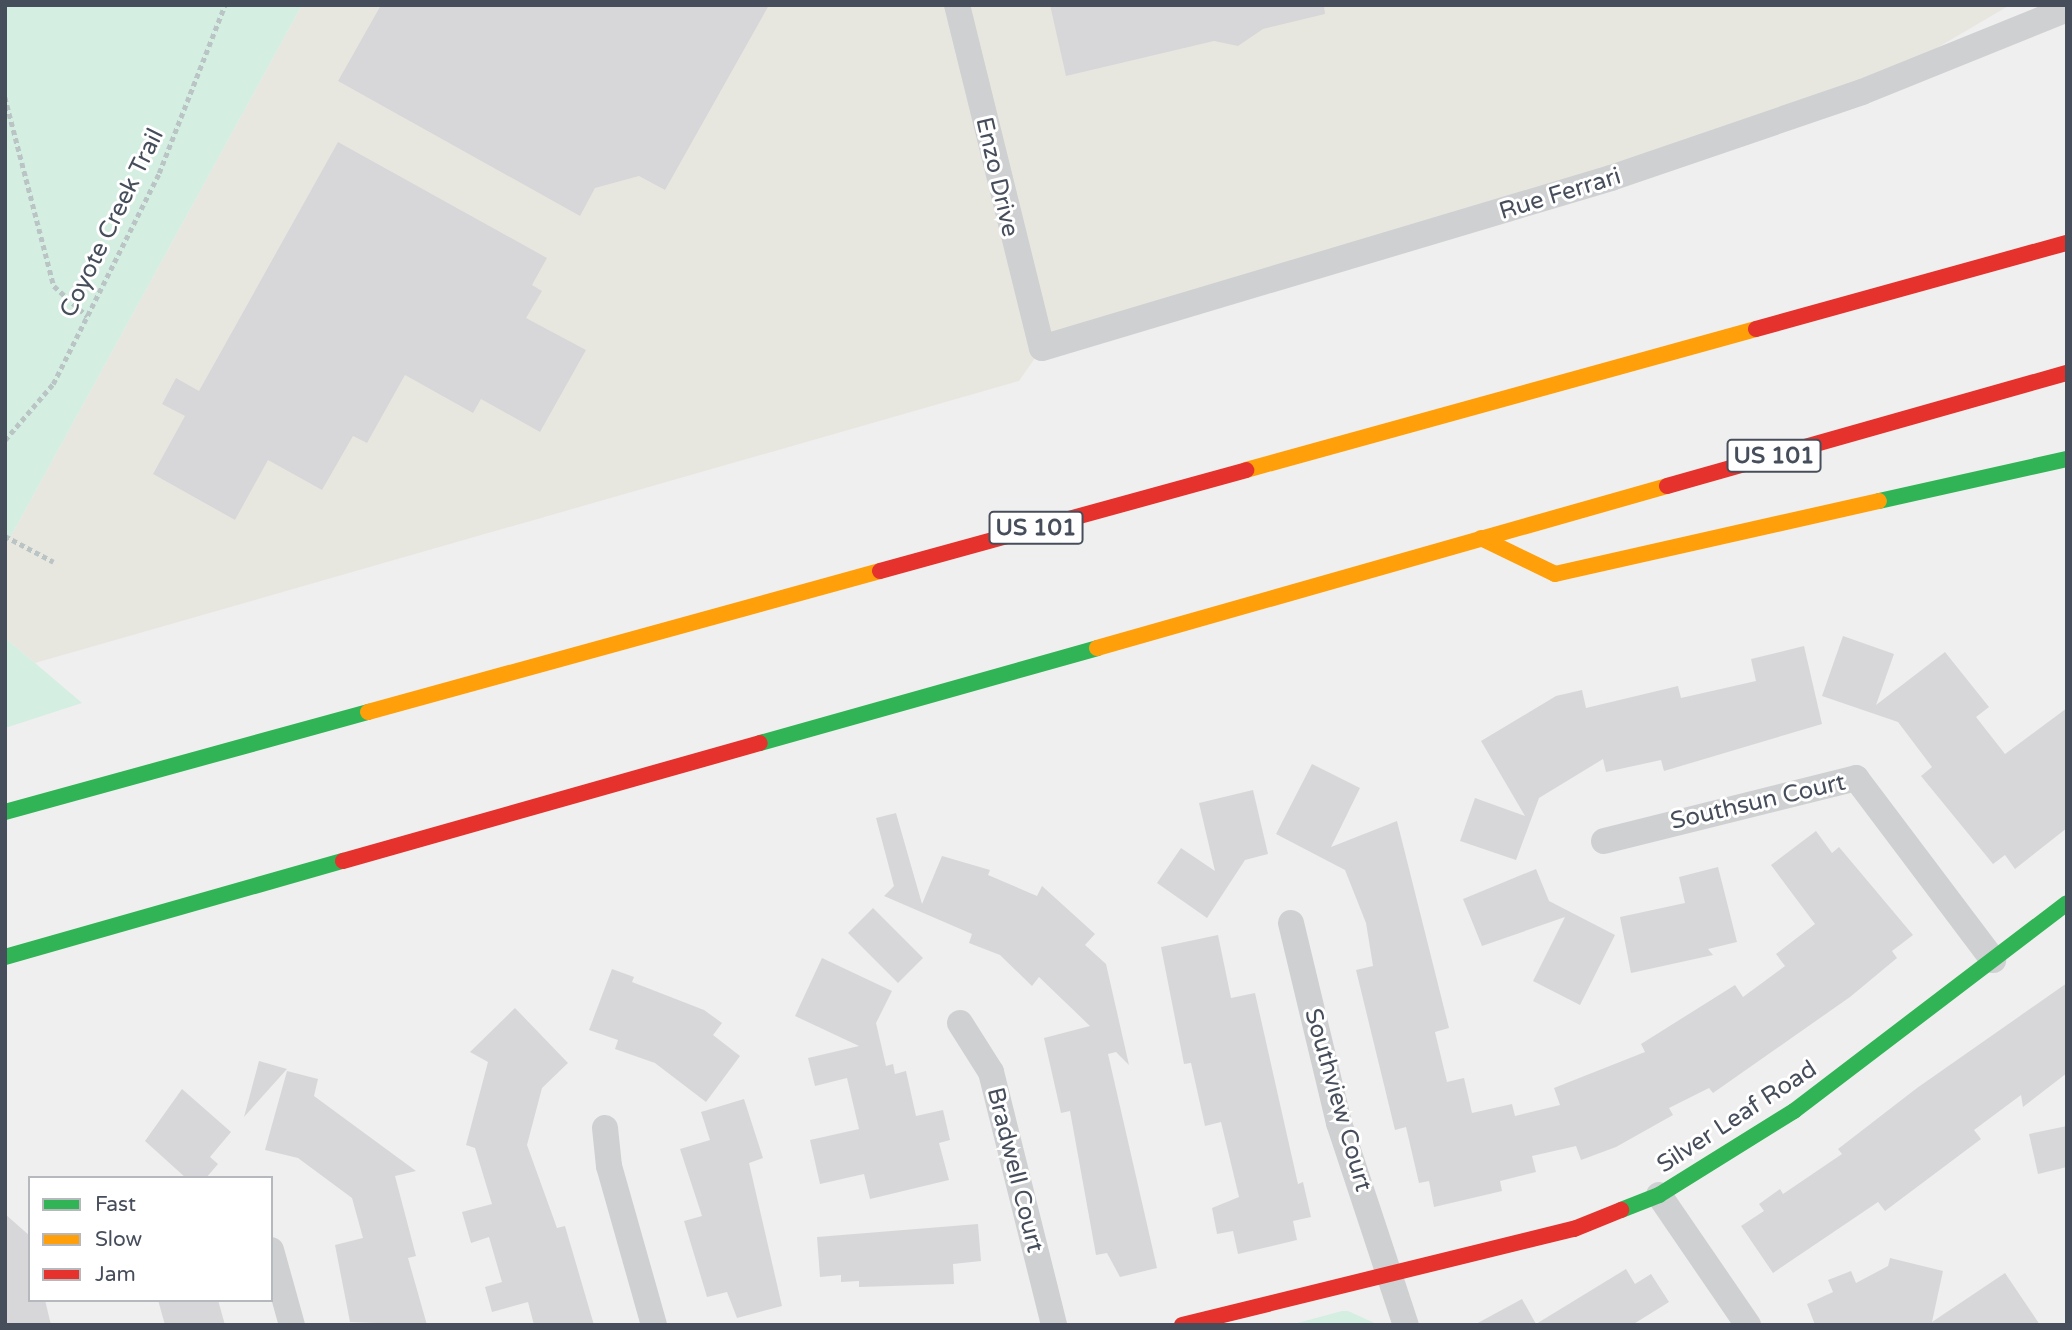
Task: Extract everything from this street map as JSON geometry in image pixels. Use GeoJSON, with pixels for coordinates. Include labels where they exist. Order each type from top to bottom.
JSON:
{"type":"FeatureCollection","features":[{"type":"Feature","properties":{"kind":"main road","name":"US 101"},"geometry":{"type":"LineString","coordinates":[[5,812],[2067,243]]}},
{"type":"Feature","properties":{"kind":"main road","name":"US 101"},"geometry":{"type":"LineString","coordinates":[[5,957],[2067,373]]}},
{"type":"Feature","properties":{"kind":"main road"},"geometry":{"type":"LineString","coordinates":[[1481,538],[1555,573],[2067,459]]}},
{"type":"Feature","properties":{"kind":"main road","name":"Silver Leaf Road"},"geometry":{"type":"LineString","coordinates":[[1182,1325],[1574,1229],[1659,1195],[1794,1111],[2067,903]]}},
{"type":"Feature","properties":{"kind":"street","name":"Enzo Drive"},"geometry":{"type":"LineString","coordinates":[[957,5],[1042,348]]}},
{"type":"Feature","properties":{"kind":"street","name":"Rue Ferrari"},"geometry":{"type":"LineString","coordinates":[[1042,348],[1611,178],[1861,92],[2067,9]]}},
{"type":"Feature","properties":{"kind":"street","name":"Southsun Court"},"geometry":{"type":"LineString","coordinates":[[1604,841],[1856,778],[1993,960]]}},
{"type":"Feature","properties":{"kind":"street","name":"Southview Court"},"geometry":{"type":"LineString","coordinates":[[1291,923],[1339,1124],[1392,1275],[1406,1325]]}},
{"type":"Feature","properties":{"kind":"street","name":"Bradwell Court"},"geometry":{"type":"LineString","coordinates":[[960,1023],[991,1072],[1054,1325]]}},
{"type":"Feature","properties":{"kind":"street"},"geometry":{"type":"LineString","coordinates":[[605,1128],[609,1166],[654,1325]]}},
{"type":"Feature","properties":{"kind":"street"},"geometry":{"type":"LineString","coordinates":[[1659,1195],[1748,1325]]}},
{"type":"Feature","properties":{"kind":"street"},"geometry":{"type":"LineString","coordinates":[[273,1258],[292,1325]]}},
{"type":"Feature","properties":{"kind":"path","name":"Coyote Creek Trail"},"geometry":{"type":"LineString","coordinates":[[5,440],[53,384],[159,173],[225,5]]}},
{"type":"Feature","properties":{"kind":"path"},"geometry":{"type":"LineString","coordinates":[[5,97],[54,286],[87,316]]}},
{"type":"Feature","properties":{"kind":"path"},"geometry":{"type":"LineString","coordinates":[[5,536],[54,562]]}},
{"type":"Feature","properties":{"kind":"shaded area"},"geometry":{"type":"Polygon","coordinates":[[[302,5],[2010,5],[1862,92],[1042,348],[1019,381],[35,663],[5,638],[5,547],[302,5]]]}},
{"type":"Feature","properties":{"kind":"green space"},"geometry":{"type":"Polygon","coordinates":[[[5,5],[302,5],[5,547],[5,5]]]}},
{"type":"Feature","properties":{"kind":"green space"},"geometry":{"type":"Polygon","coordinates":[[[5,638],[35,663],[82,703],[5,728],[5,638]]]}},
{"type":"Feature","properties":{"kind":"green space"},"geometry":{"type":"Polygon","coordinates":[[[1342,1311],[1348,1311],[1379,1325],[1290,1325],[1342,1311]]]}},
{"type":"Feature","properties":{"kind":"building"},"geometry":{"type":"Polygon","coordinates":[[[381,5],[769,5],[665,190],[639,176],[595,188],[580,216],[338,81],[381,5]]]}},
{"type":"Feature","properties":{"kind":"building"},"geometry":{"type":"Polygon","coordinates":[[[1050,5],[1324,5],[1325,14],[1263,29],[1238,46],[1214,41],[1066,76],[1050,5]]]}},
{"type":"Feature","properties":{"kind":"building"},"geometry":{"type":"Polygon","coordinates":[[[338,142],[547,258],[532,285],[542,291],[526,318],[586,350],[540,432],[481,399],[473,413],[405,375],[367,443],[353,436],[322,490],[268,460],[235,520],[153,474],[185,416],[162,404],[176,378],[199,391],[338,142]]]}},
{"type":"Feature","properties":{"kind":"building"},"geometry":{"type":"Polygon","coordinates":[[[1843,636],[1894,654],[1876,705],[1945,652],[1989,707],[1976,717],[2005,754],[2067,708],[2067,828],[2015,869],[2005,855],[1993,864],[1921,776],[1932,767],[1898,722],[1822,696],[1843,636]]]}},
{"type":"Feature","properties":{"kind":"building"},"geometry":{"type":"Polygon","coordinates":[[[1804,646],[1822,724],[1664,771],[1661,760],[1606,772],[1603,759],[1539,798],[1516,860],[1460,841],[1475,798],[1525,816],[1481,741],[1556,696],[1582,690],[1586,708],[1678,686],[1681,698],[1756,681],[1751,659],[1804,646]]]}},
{"type":"Feature","properties":{"kind":"building"},"geometry":{"type":"Polygon","coordinates":[[[1312,764],[1360,788],[1331,847],[1397,821],[1449,1028],[1435,1032],[1447,1082],[1464,1078],[1472,1113],[1512,1104],[1515,1116],[1560,1105],[1554,1088],[1645,1052],[1641,1044],[1735,985],[1743,997],[1785,966],[1776,954],[1815,924],[1771,865],[1816,831],[1832,853],[1839,847],[1913,935],[1892,951],[1897,958],[1850,997],[1713,1093],[1709,1088],[1669,1108],[1673,1115],[1616,1147],[1581,1160],[1576,1146],[1532,1156],[1536,1172],[1500,1181],[1502,1191],[1434,1207],[1429,1181],[1419,1183],[1406,1127],[1395,1130],[1356,970],[1373,966],[1366,923],[1345,870],[1276,834],[1312,764]]]}},
{"type":"Feature","properties":{"kind":"building"},"geometry":{"type":"Polygon","coordinates":[[[1253,790],[1268,854],[1245,860],[1207,918],[1157,883],[1181,848],[1215,871],[1199,803],[1253,790]]]}},
{"type":"Feature","properties":{"kind":"building"},"geometry":{"type":"Polygon","coordinates":[[[896,813],[922,904],[942,856],[990,870],[988,875],[1037,896],[1042,886],[1095,934],[1085,945],[1106,964],[1129,1065],[1116,1052],[1108,1054],[1157,1268],[1120,1277],[1107,1253],[1096,1255],[1070,1111],[1061,1113],[1044,1038],[1090,1026],[1039,977],[1032,986],[1000,955],[969,943],[972,934],[884,896],[894,886],[876,818],[896,813]]]}},
{"type":"Feature","properties":{"kind":"building"},"geometry":{"type":"Polygon","coordinates":[[[1718,867],[1737,942],[1708,949],[1713,955],[1631,973],[1620,917],[1685,903],[1679,877],[1718,867]]]}},
{"type":"Feature","properties":{"kind":"building"},"geometry":{"type":"Polygon","coordinates":[[[1536,869],[1549,901],[1615,935],[1580,1005],[1533,981],[1565,917],[1482,946],[1463,899],[1536,869]]]}},
{"type":"Feature","properties":{"kind":"building"},"geometry":{"type":"Polygon","coordinates":[[[873,908],[923,958],[898,983],[848,933],[873,908]]]}},
{"type":"Feature","properties":{"kind":"building"},"geometry":{"type":"Polygon","coordinates":[[[1218,935],[1231,998],[1255,993],[1298,1184],[1303,1182],[1311,1217],[1293,1221],[1297,1240],[1238,1254],[1233,1231],[1217,1234],[1212,1208],[1239,1197],[1221,1122],[1205,1126],[1191,1063],[1184,1064],[1161,947],[1218,935]]]}},
{"type":"Feature","properties":{"kind":"building"},"geometry":{"type":"Polygon","coordinates":[[[822,958],[892,991],[876,1023],[886,1066],[893,1064],[895,1074],[906,1071],[916,1116],[943,1110],[950,1140],[939,1143],[949,1180],[870,1199],[864,1174],[820,1184],[810,1140],[859,1129],[847,1078],[815,1086],[808,1058],[859,1046],[795,1016],[822,958]]]}},
{"type":"Feature","properties":{"kind":"building"},"geometry":{"type":"Polygon","coordinates":[[[612,969],[634,977],[632,982],[704,1010],[722,1023],[713,1035],[740,1056],[706,1102],[655,1063],[615,1049],[618,1040],[589,1030],[612,969]]]}},
{"type":"Feature","properties":{"kind":"building"},"geometry":{"type":"Polygon","coordinates":[[[2067,983],[2067,1073],[2023,1107],[2021,1095],[1974,1130],[1981,1139],[1885,1211],[1878,1202],[1773,1273],[1741,1226],[1764,1211],[1759,1204],[1780,1189],[1783,1194],[1842,1154],[1838,1149],[1917,1088],[2067,983]]]}},
{"type":"Feature","properties":{"kind":"building"},"geometry":{"type":"Polygon","coordinates":[[[515,1008],[568,1063],[542,1088],[527,1145],[557,1228],[565,1226],[594,1325],[534,1325],[528,1302],[492,1312],[485,1287],[502,1282],[489,1237],[471,1243],[462,1212],[492,1204],[475,1148],[466,1145],[488,1062],[470,1052],[515,1008]]]}},
{"type":"Feature","properties":{"kind":"building"},"geometry":{"type":"Polygon","coordinates":[[[259,1061],[287,1069],[244,1117],[259,1061]]]}},
{"type":"Feature","properties":{"kind":"building"},"geometry":{"type":"Polygon","coordinates":[[[287,1071],[318,1079],[314,1096],[416,1171],[395,1176],[416,1256],[408,1258],[427,1325],[350,1322],[335,1245],[363,1238],[352,1198],[298,1158],[265,1150],[287,1071]]]}},
{"type":"Feature","properties":{"kind":"building"},"geometry":{"type":"Polygon","coordinates":[[[182,1089],[231,1132],[210,1157],[218,1164],[208,1176],[184,1176],[145,1141],[182,1089]]]}},
{"type":"Feature","properties":{"kind":"building"},"geometry":{"type":"Polygon","coordinates":[[[744,1099],[763,1158],[749,1163],[782,1306],[737,1318],[727,1292],[707,1297],[684,1221],[702,1216],[680,1149],[710,1140],[701,1112],[744,1099]]]}},
{"type":"Feature","properties":{"kind":"building"},"geometry":{"type":"Polygon","coordinates":[[[2067,1126],[2067,1167],[2038,1174],[2029,1134],[2067,1126]]]}},
{"type":"Feature","properties":{"kind":"building"},"geometry":{"type":"Polygon","coordinates":[[[5,1214],[28,1234],[28,1302],[45,1302],[51,1325],[5,1325],[5,1214]]]}},
{"type":"Feature","properties":{"kind":"building"},"geometry":{"type":"Polygon","coordinates":[[[978,1224],[981,1261],[953,1264],[954,1284],[859,1287],[859,1281],[841,1282],[841,1275],[820,1277],[817,1237],[978,1224]]]}},
{"type":"Feature","properties":{"kind":"building"},"geometry":{"type":"Polygon","coordinates":[[[1890,1258],[1943,1271],[1932,1322],[2005,1273],[2040,1325],[1815,1325],[1807,1304],[1833,1292],[1828,1280],[1851,1271],[1856,1283],[1888,1266],[1890,1258]]]}},
{"type":"Feature","properties":{"kind":"building"},"geometry":{"type":"Polygon","coordinates":[[[1626,1269],[1635,1284],[1651,1274],[1669,1302],[1632,1325],[1474,1325],[1522,1299],[1536,1324],[1626,1269]]]}},
{"type":"Feature","properties":{"kind":"building"},"geometry":{"type":"Polygon","coordinates":[[[159,1302],[219,1302],[225,1325],[165,1325],[159,1302]]]}},
{"type":"Feature","properties":{"kind":"traffic: fast"},"geometry":{"type":"LineString","coordinates":[[1879,501],[2067,459]]}},
{"type":"Feature","properties":{"kind":"traffic: fast"},"geometry":{"type":"LineString","coordinates":[[760,743],[1097,648]]}},
{"type":"Feature","properties":{"kind":"traffic: fast"},"geometry":{"type":"LineString","coordinates":[[5,812],[368,712]]}},
{"type":"Feature","properties":{"kind":"traffic: fast"},"geometry":{"type":"LineString","coordinates":[[5,957],[343,861]]}},
{"type":"Feature","properties":{"kind":"traffic: fast"},"geometry":{"type":"LineString","coordinates":[[1621,1210],[1659,1195],[1794,1111],[2067,903]]}},
{"type":"Feature","properties":{"kind":"traffic: slow"},"geometry":{"type":"LineString","coordinates":[[1246,470],[1756,329]]}},
{"type":"Feature","properties":{"kind":"traffic: slow"},"geometry":{"type":"LineString","coordinates":[[1097,648],[1667,486]]}},
{"type":"Feature","properties":{"kind":"traffic: slow"},"geometry":{"type":"LineString","coordinates":[[1481,538],[1555,574],[1879,501]]}},
{"type":"Feature","properties":{"kind":"traffic: slow"},"geometry":{"type":"LineString","coordinates":[[368,712],[880,571]]}},
{"type":"Feature","properties":{"kind":"traffic: jam"},"geometry":{"type":"LineString","coordinates":[[1756,329],[2067,243]]}},
{"type":"Feature","properties":{"kind":"traffic: jam"},"geometry":{"type":"LineString","coordinates":[[1667,486],[2067,373]]}},
{"type":"Feature","properties":{"kind":"traffic: jam"},"geometry":{"type":"LineString","coordinates":[[880,571],[1246,470]]}},
{"type":"Feature","properties":{"kind":"traffic: jam"},"geometry":{"type":"LineString","coordinates":[[343,861],[760,743]]}},
{"type":"Feature","properties":{"kind":"traffic: jam"},"geometry":{"type":"LineString","coordinates":[[1182,1325],[1574,1229],[1621,1210]]}}]}
